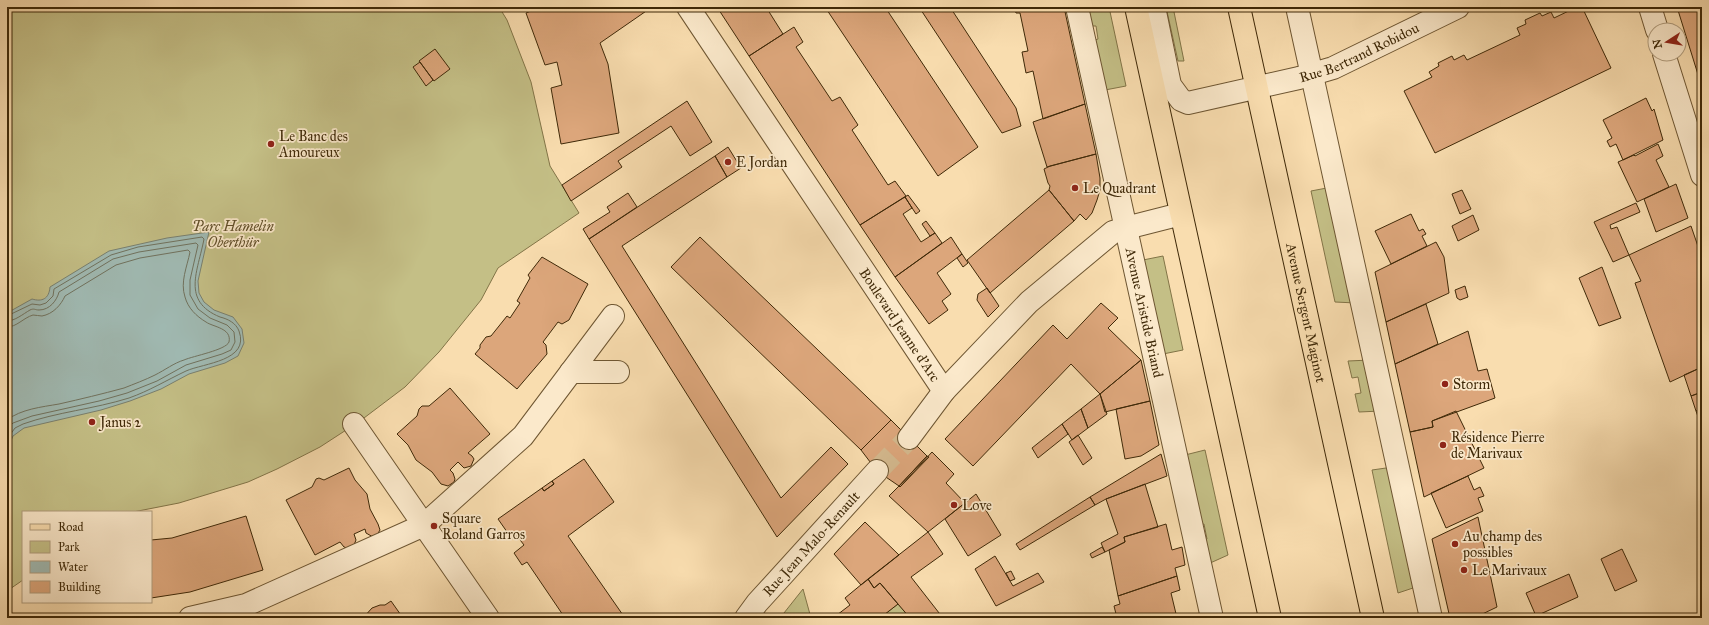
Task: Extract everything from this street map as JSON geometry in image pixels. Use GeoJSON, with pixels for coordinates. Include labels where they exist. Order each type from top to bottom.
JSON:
{"type":"FeatureCollection","features":[{"type":"Feature","properties":{"kind":"main road"},"geometry":{"type":"LineString","coordinates":[[1136,7],[1270,618]]}},
{"type":"Feature","properties":{"kind":"main road","name":"Avenue Sergent Maginot"},"geometry":{"type":"LineString","coordinates":[[1239,7],[1373,618]]}},
{"type":"Feature","properties":{"kind":"street","name":"Boulevard Jeanne d'Arc"},"geometry":{"type":"LineString","coordinates":[[688,7],[944,391],[1030,302],[1113,232],[1181,214]]}},
{"type":"Feature","properties":{"kind":"street","name":"Avenue Aristide Briand"},"geometry":{"type":"LineString","coordinates":[[1077,7],[1113,177],[1126,228],[1212,618]]}},
{"type":"Feature","properties":{"kind":"street"},"geometry":{"type":"LineString","coordinates":[[1154,7],[1170,84],[1181,100],[1188,103],[1256,88]]}},
{"type":"Feature","properties":{"kind":"street"},"geometry":{"type":"LineString","coordinates":[[1296,7],[1431,618]]}},
{"type":"Feature","properties":{"kind":"street","name":"Rue Bertrand Robidou"},"geometry":{"type":"LineString","coordinates":[[1256,88],[1333,68],[1458,7]]}},
{"type":"Feature","properties":{"kind":"street"},"geometry":{"type":"LineString","coordinates":[[1650,7],[1655,22]]}},
{"type":"Feature","properties":{"kind":"street"},"geometry":{"type":"LineString","coordinates":[[1667,62],[1702,175]]}},
{"type":"Feature","properties":{"kind":"street"},"geometry":{"type":"LineString","coordinates":[[190,618],[246,605],[424,525],[523,436],[613,316]]}},
{"type":"Feature","properties":{"kind":"street"},"geometry":{"type":"LineString","coordinates":[[571,372],[618,372]]}},
{"type":"Feature","properties":{"kind":"street"},"geometry":{"type":"LineString","coordinates":[[909,438],[944,391]]}},
{"type":"Feature","properties":{"kind":"street"},"geometry":{"type":"LineString","coordinates":[[354,424],[488,618]]}},
{"type":"Feature","properties":{"kind":"street","name":"Rue Jean Malo-Renault"},"geometry":{"type":"LineString","coordinates":[[746,618],[757,603],[877,471]]}},
{"type":"Feature","properties":{"kind":"green space","name":"Parc Hamelin Oberthür"},"geometry":{"type":"Polygon","coordinates":[[[7,7],[499,7],[507,20],[531,82],[550,166],[579,213],[498,268],[481,300],[439,352],[405,387],[360,421],[320,447],[248,482],[179,503],[138,511],[22,511],[22,581],[7,591],[7,7]]]}},
{"type":"Feature","properties":{"kind":"green space"},"geometry":{"type":"Polygon","coordinates":[[[1088,7],[1109,7],[1126,86],[1105,90],[1095,40],[1098,39],[1096,26],[1092,26],[1088,7]]]}},
{"type":"Feature","properties":{"kind":"green space"},"geometry":{"type":"Polygon","coordinates":[[[1166,7],[1173,7],[1184,61],[1178,61],[1166,7]]]}},
{"type":"Feature","properties":{"kind":"green space"},"geometry":{"type":"Polygon","coordinates":[[[1332,187],[1356,303],[1335,302],[1311,191],[1332,187]]]}},
{"type":"Feature","properties":{"kind":"green space"},"geometry":{"type":"Polygon","coordinates":[[[1163,256],[1183,350],[1163,354],[1143,260],[1163,256]]]}},
{"type":"Feature","properties":{"kind":"green space"},"geometry":{"type":"Polygon","coordinates":[[[1370,360],[1381,411],[1359,412],[1355,394],[1361,393],[1358,377],[1352,378],[1348,361],[1370,360]]]}},
{"type":"Feature","properties":{"kind":"green space"},"geometry":{"type":"Polygon","coordinates":[[[1205,450],[1228,555],[1208,564],[1203,541],[1207,539],[1204,524],[1199,525],[1185,455],[1205,450]]]}},
{"type":"Feature","properties":{"kind":"green space"},"geometry":{"type":"Polygon","coordinates":[[[1393,467],[1419,586],[1398,593],[1372,470],[1393,467]]]}},
{"type":"Feature","properties":{"kind":"green space"},"geometry":{"type":"Polygon","coordinates":[[[803,589],[811,618],[780,618],[803,589]]]}},
{"type":"Feature","properties":{"kind":"green space"},"geometry":{"type":"Polygon","coordinates":[[[898,604],[910,618],[880,618],[898,604]]]}},
{"type":"Feature","properties":{"kind":"water"},"geometry":{"type":"Polygon","coordinates":[[[209,232],[198,281],[199,293],[204,302],[214,310],[233,317],[242,329],[244,343],[238,356],[225,363],[189,374],[161,389],[130,401],[101,410],[24,428],[13,436],[7,449],[7,313],[32,299],[44,299],[47,297],[50,287],[109,251],[167,238],[209,232]]]}},
{"type":"Feature","properties":{"kind":"building"},"geometry":{"type":"Polygon","coordinates":[[[541,7],[652,7],[600,43],[608,64],[619,133],[561,144],[551,88],[562,85],[557,62],[545,65],[526,13],[541,7]]]}},
{"type":"Feature","properties":{"kind":"building"},"geometry":{"type":"Polygon","coordinates":[[[717,7],[766,7],[783,34],[749,56],[717,7]]]}},
{"type":"Feature","properties":{"kind":"building"},"geometry":{"type":"Polygon","coordinates":[[[825,7],[885,7],[978,147],[938,176],[825,7]]]}},
{"type":"Feature","properties":{"kind":"building"},"geometry":{"type":"Polygon","coordinates":[[[919,7],[950,7],[1016,108],[1021,126],[1002,133],[919,7]]]}},
{"type":"Feature","properties":{"kind":"building"},"geometry":{"type":"Polygon","coordinates":[[[1014,7],[1064,7],[1085,104],[1043,119],[1033,71],[1026,73],[1022,52],[1028,51],[1020,13],[1016,13],[1014,7]]]}},
{"type":"Feature","properties":{"kind":"building"},"geometry":{"type":"Polygon","coordinates":[[[1577,7],[1582,7],[1611,68],[1435,153],[1404,91],[1432,77],[1429,72],[1439,66],[1438,63],[1452,56],[1454,60],[1464,55],[1467,60],[1520,35],[1517,28],[1526,24],[1525,20],[1540,13],[1542,16],[1551,12],[1554,18],[1577,7]]]}},
{"type":"Feature","properties":{"kind":"building"},"geometry":{"type":"Polygon","coordinates":[[[1677,7],[1702,7],[1702,88],[1687,39],[1687,22],[1682,22],[1677,7]]]}},
{"type":"Feature","properties":{"kind":"building"},"geometry":{"type":"Polygon","coordinates":[[[794,27],[803,42],[796,47],[832,101],[840,97],[858,125],[852,130],[888,185],[895,181],[906,196],[860,225],[749,56],[794,27]]]}},
{"type":"Feature","properties":{"kind":"building"},"geometry":{"type":"Polygon","coordinates":[[[435,49],[450,69],[434,81],[419,61],[435,49]]]}},
{"type":"Feature","properties":{"kind":"building"},"geometry":{"type":"Polygon","coordinates":[[[420,62],[433,80],[426,86],[413,67],[420,62]]]}},
{"type":"Feature","properties":{"kind":"building"},"geometry":{"type":"Polygon","coordinates":[[[1646,98],[1652,111],[1654,109],[1663,140],[1623,160],[1616,144],[1610,147],[1607,141],[1612,138],[1603,120],[1646,98]]]}},
{"type":"Feature","properties":{"kind":"building"},"geometry":{"type":"Polygon","coordinates":[[[687,101],[712,142],[690,156],[671,126],[618,161],[622,167],[571,201],[562,185],[687,101]]]}},
{"type":"Feature","properties":{"kind":"building"},"geometry":{"type":"Polygon","coordinates":[[[1085,104],[1096,154],[1047,167],[1033,122],[1085,104]]]}},
{"type":"Feature","properties":{"kind":"building"},"geometry":{"type":"Polygon","coordinates":[[[1658,144],[1663,156],[1656,160],[1669,187],[1637,202],[1618,162],[1634,155],[1635,156],[1658,144]]]}},
{"type":"Feature","properties":{"kind":"building","name":"E Jordan"},"geometry":{"type":"Polygon","coordinates":[[[728,147],[741,168],[727,177],[715,156],[728,147]]]}},
{"type":"Feature","properties":{"kind":"building","name":"Le Quadrant"},"geometry":{"type":"Polygon","coordinates":[[[1096,154],[1100,178],[1100,190],[1097,200],[1092,213],[1086,220],[1080,214],[1074,221],[1049,190],[1050,186],[1044,169],[1050,166],[1096,154]]]}},
{"type":"Feature","properties":{"kind":"building"},"geometry":{"type":"Polygon","coordinates":[[[715,156],[727,177],[622,246],[781,498],[831,447],[848,464],[777,537],[589,239],[715,156]]]}},
{"type":"Feature","properties":{"kind":"building"},"geometry":{"type":"Polygon","coordinates":[[[1676,184],[1688,218],[1656,232],[1644,199],[1676,184]]]}},
{"type":"Feature","properties":{"kind":"building"},"geometry":{"type":"Polygon","coordinates":[[[1049,190],[1074,221],[990,293],[967,260],[1049,190]]]}},
{"type":"Feature","properties":{"kind":"building"},"geometry":{"type":"Polygon","coordinates":[[[1462,190],[1471,209],[1460,214],[1452,194],[1462,190]]]}},
{"type":"Feature","properties":{"kind":"building"},"geometry":{"type":"Polygon","coordinates":[[[628,193],[637,207],[589,239],[583,229],[610,212],[607,207],[628,193]]]}},
{"type":"Feature","properties":{"kind":"building"},"geometry":{"type":"Polygon","coordinates":[[[908,195],[920,211],[916,214],[905,197],[908,195]]]}},
{"type":"Feature","properties":{"kind":"building"},"geometry":{"type":"Polygon","coordinates":[[[905,197],[912,208],[903,214],[921,242],[935,233],[942,243],[895,277],[860,225],[905,197]]]}},
{"type":"Feature","properties":{"kind":"building"},"geometry":{"type":"Polygon","coordinates":[[[1636,203],[1640,212],[1610,225],[1611,229],[1617,227],[1629,255],[1613,262],[1594,222],[1636,203]]]}},
{"type":"Feature","properties":{"kind":"building"},"geometry":{"type":"Polygon","coordinates":[[[1411,214],[1419,231],[1423,229],[1426,234],[1422,236],[1427,246],[1391,264],[1375,231],[1411,214]]]}},
{"type":"Feature","properties":{"kind":"building"},"geometry":{"type":"Polygon","coordinates":[[[1473,215],[1479,230],[1458,241],[1452,226],[1473,215]]]}},
{"type":"Feature","properties":{"kind":"building"},"geometry":{"type":"Polygon","coordinates":[[[926,221],[935,233],[930,236],[922,224],[926,221]]]}},
{"type":"Feature","properties":{"kind":"building"},"geometry":{"type":"Polygon","coordinates":[[[1691,226],[1702,258],[1702,367],[1670,382],[1635,283],[1641,281],[1629,255],[1691,226]]]}},
{"type":"Feature","properties":{"kind":"building"},"geometry":{"type":"Polygon","coordinates":[[[700,237],[891,420],[861,450],[671,267],[700,237]]]}},
{"type":"Feature","properties":{"kind":"building"},"geometry":{"type":"Polygon","coordinates":[[[951,237],[962,254],[937,273],[951,294],[942,301],[948,310],[929,324],[895,277],[951,237]]]}},
{"type":"Feature","properties":{"kind":"building"},"geometry":{"type":"Polygon","coordinates":[[[1436,242],[1444,257],[1449,293],[1386,322],[1375,272],[1436,242]]]}},
{"type":"Feature","properties":{"kind":"building"},"geometry":{"type":"Polygon","coordinates":[[[962,254],[968,263],[963,267],[957,258],[962,254]]]}},
{"type":"Feature","properties":{"kind":"building"},"geometry":{"type":"Polygon","coordinates":[[[542,257],[588,284],[569,320],[562,324],[558,322],[543,342],[546,345],[547,354],[517,389],[475,354],[486,337],[491,336],[507,316],[510,318],[520,303],[517,301],[530,278],[528,275],[542,257]]]}},
{"type":"Feature","properties":{"kind":"building"},"geometry":{"type":"Polygon","coordinates":[[[1602,267],[1621,318],[1599,326],[1579,278],[1602,267]]]}},
{"type":"Feature","properties":{"kind":"building"},"geometry":{"type":"Polygon","coordinates":[[[1465,286],[1468,297],[1460,300],[1457,298],[1455,290],[1465,286]]]}},
{"type":"Feature","properties":{"kind":"building"},"geometry":{"type":"Polygon","coordinates":[[[987,288],[999,306],[988,317],[977,300],[978,294],[987,288]]]}},
{"type":"Feature","properties":{"kind":"building"},"geometry":{"type":"Polygon","coordinates":[[[1101,303],[1118,318],[1108,328],[1141,360],[1100,394],[1071,364],[973,466],[945,439],[1053,325],[1067,339],[1101,303]]]}},
{"type":"Feature","properties":{"kind":"building"},"geometry":{"type":"Polygon","coordinates":[[[1426,304],[1438,344],[1395,364],[1386,322],[1426,304]]]}},
{"type":"Feature","properties":{"kind":"building","name":"Storm"},"geometry":{"type":"Polygon","coordinates":[[[1468,331],[1478,371],[1487,369],[1495,398],[1432,421],[1433,427],[1410,432],[1395,364],[1468,331]]]}},
{"type":"Feature","properties":{"kind":"building"},"geometry":{"type":"Polygon","coordinates":[[[1141,360],[1150,401],[1105,412],[1100,394],[1141,360]]]}},
{"type":"Feature","properties":{"kind":"building"},"geometry":{"type":"Polygon","coordinates":[[[1702,367],[1702,392],[1691,396],[1684,375],[1702,367]]]}},
{"type":"Feature","properties":{"kind":"building"},"geometry":{"type":"Polygon","coordinates":[[[450,388],[490,434],[468,453],[474,459],[471,466],[464,468],[458,462],[450,470],[455,479],[454,482],[448,486],[441,484],[432,472],[416,460],[408,445],[397,434],[417,416],[419,409],[422,406],[429,406],[450,388]]]}},
{"type":"Feature","properties":{"kind":"building"},"geometry":{"type":"Polygon","coordinates":[[[1702,392],[1702,409],[1696,411],[1691,396],[1702,392]]]}},
{"type":"Feature","properties":{"kind":"building"},"geometry":{"type":"Polygon","coordinates":[[[1100,394],[1107,414],[1088,428],[1081,409],[1100,394]]]}},
{"type":"Feature","properties":{"kind":"building"},"geometry":{"type":"Polygon","coordinates":[[[1150,401],[1159,445],[1141,456],[1125,459],[1116,409],[1150,401]]]}},
{"type":"Feature","properties":{"kind":"building"},"geometry":{"type":"Polygon","coordinates":[[[1081,409],[1088,428],[1072,440],[1062,424],[1081,409]]]}},
{"type":"Feature","properties":{"kind":"building"},"geometry":{"type":"Polygon","coordinates":[[[1702,409],[1702,428],[1696,411],[1702,409]]]}},
{"type":"Feature","properties":{"kind":"building","name":"Résidence Pierre de Marivaux"},"geometry":{"type":"Polygon","coordinates":[[[1456,411],[1484,468],[1424,497],[1410,432],[1433,427],[1432,421],[1456,411]]]}},
{"type":"Feature","properties":{"kind":"building"},"geometry":{"type":"Polygon","coordinates":[[[891,420],[927,456],[899,486],[877,471],[861,450],[891,420]]]}},
{"type":"Feature","properties":{"kind":"building"},"geometry":{"type":"Polygon","coordinates":[[[1062,424],[1068,434],[1038,458],[1032,448],[1062,424]]]}},
{"type":"Feature","properties":{"kind":"building"},"geometry":{"type":"Polygon","coordinates":[[[1078,435],[1092,458],[1083,465],[1069,442],[1078,435]]]}},
{"type":"Feature","properties":{"kind":"building"},"geometry":{"type":"Polygon","coordinates":[[[932,452],[954,474],[946,483],[965,503],[928,532],[889,496],[899,486],[900,487],[932,452]]]}},
{"type":"Feature","properties":{"kind":"building"},"geometry":{"type":"Polygon","coordinates":[[[1161,454],[1167,476],[1106,499],[1095,505],[1090,497],[1161,454]]]}},
{"type":"Feature","properties":{"kind":"building"},"geometry":{"type":"Polygon","coordinates":[[[927,456],[929,457],[900,487],[899,486],[927,456]]]}},
{"type":"Feature","properties":{"kind":"building"},"geometry":{"type":"Polygon","coordinates":[[[584,459],[614,502],[568,536],[625,618],[565,618],[527,562],[522,565],[514,553],[524,545],[517,536],[512,539],[498,519],[542,488],[544,491],[554,484],[552,481],[584,459]]]}},
{"type":"Feature","properties":{"kind":"building"},"geometry":{"type":"Polygon","coordinates":[[[349,468],[355,480],[367,494],[370,509],[380,530],[377,535],[373,537],[366,533],[365,529],[354,534],[356,540],[354,545],[347,548],[340,542],[315,555],[286,500],[312,487],[316,479],[319,478],[324,480],[349,468]]]}},
{"type":"Feature","properties":{"kind":"building"},"geometry":{"type":"Polygon","coordinates":[[[1468,476],[1474,490],[1480,487],[1484,496],[1478,498],[1483,511],[1446,528],[1431,493],[1468,476]]]}},
{"type":"Feature","properties":{"kind":"building"},"geometry":{"type":"Polygon","coordinates":[[[552,481],[554,484],[544,491],[542,488],[552,481]]]}},
{"type":"Feature","properties":{"kind":"building"},"geometry":{"type":"Polygon","coordinates":[[[1145,484],[1158,527],[1124,537],[1125,542],[1105,552],[1101,543],[1118,534],[1106,499],[1145,484]]]}},
{"type":"Feature","properties":{"kind":"building"},"geometry":{"type":"Polygon","coordinates":[[[976,494],[1001,535],[968,556],[945,519],[976,494]]]}},
{"type":"Feature","properties":{"kind":"building"},"geometry":{"type":"Polygon","coordinates":[[[1090,497],[1095,505],[1020,550],[1016,544],[1090,497]]]}},
{"type":"Feature","properties":{"kind":"building"},"geometry":{"type":"Polygon","coordinates":[[[246,516],[263,570],[190,592],[152,598],[152,540],[172,538],[246,516]]]}},
{"type":"Feature","properties":{"kind":"building","name":"Le Marivaux"},"geometry":{"type":"Polygon","coordinates":[[[1478,517],[1497,607],[1474,618],[1450,618],[1432,539],[1478,517]]]}},
{"type":"Feature","properties":{"kind":"building"},"geometry":{"type":"Polygon","coordinates":[[[865,522],[899,555],[861,585],[834,554],[865,522]]]}},
{"type":"Feature","properties":{"kind":"building"},"geometry":{"type":"Polygon","coordinates":[[[1166,524],[1172,550],[1182,547],[1185,565],[1175,568],[1177,576],[1118,596],[1109,550],[1125,542],[1124,537],[1166,524]]]}},
{"type":"Feature","properties":{"kind":"building"},"geometry":{"type":"Polygon","coordinates":[[[928,532],[943,554],[911,577],[943,618],[910,618],[880,583],[874,588],[868,579],[928,532]]]}},
{"type":"Feature","properties":{"kind":"building"},"geometry":{"type":"Polygon","coordinates":[[[1102,547],[1105,552],[1092,558],[1090,554],[1102,547]]]}},
{"type":"Feature","properties":{"kind":"building"},"geometry":{"type":"Polygon","coordinates":[[[1622,549],[1637,581],[1615,591],[1601,559],[1622,549]]]}},
{"type":"Feature","properties":{"kind":"building"},"geometry":{"type":"Polygon","coordinates":[[[995,556],[1013,586],[1038,573],[1044,582],[996,606],[975,569],[995,556]]]}},
{"type":"Feature","properties":{"kind":"building"},"geometry":{"type":"Polygon","coordinates":[[[1011,571],[1015,579],[1010,581],[1006,573],[1011,571]]]}},
{"type":"Feature","properties":{"kind":"building"},"geometry":{"type":"Polygon","coordinates":[[[1569,574],[1578,597],[1536,616],[1526,593],[1569,574]]]}},
{"type":"Feature","properties":{"kind":"building"},"geometry":{"type":"Polygon","coordinates":[[[1177,576],[1180,590],[1171,593],[1177,618],[1117,618],[1114,606],[1120,604],[1118,596],[1177,576]]]}},
{"type":"Feature","properties":{"kind":"building"},"geometry":{"type":"Polygon","coordinates":[[[868,579],[874,588],[880,583],[898,604],[880,618],[833,618],[850,605],[845,598],[868,579]]]}},
{"type":"Feature","properties":{"kind":"building"},"geometry":{"type":"Polygon","coordinates":[[[391,601],[403,618],[363,618],[372,608],[385,605],[391,601]]]}},
{"type":"Feature","properties":{"kind":"tunnel"},"geometry":{"type":"LineString","coordinates":[[877,471],[909,438]]}},
{"type":"Feature","properties":{"kind":"place","name":"Le Banc des Amoureux"},"geometry":{"type":"Point","coordinates":[271,144]}},
{"type":"Feature","properties":{"kind":"place","name":"E Jordan"},"geometry":{"type":"Point","coordinates":[728,162]}},
{"type":"Feature","properties":{"kind":"place","name":"Le Quadrant"},"geometry":{"type":"Point","coordinates":[1075,188]}},
{"type":"Feature","properties":{"kind":"place","name":"Storm"},"geometry":{"type":"Point","coordinates":[1445,384]}},
{"type":"Feature","properties":{"kind":"place","name":"Janus 2"},"geometry":{"type":"Point","coordinates":[92,422]}},
{"type":"Feature","properties":{"kind":"place","name":"Résidence Pierre de Marivaux"},"geometry":{"type":"Point","coordinates":[1443,445]}},
{"type":"Feature","properties":{"kind":"place","name":"Love"},"geometry":{"type":"Point","coordinates":[954,505]}},
{"type":"Feature","properties":{"kind":"place","name":"Square Roland Garros"},"geometry":{"type":"Point","coordinates":[434,526]}},
{"type":"Feature","properties":{"kind":"place","name":"Au champ des possibles"},"geometry":{"type":"Point","coordinates":[1455,544]}},
{"type":"Feature","properties":{"kind":"place","name":"Le Marivaux"},"geometry":{"type":"Point","coordinates":[1464,570]}}]}
